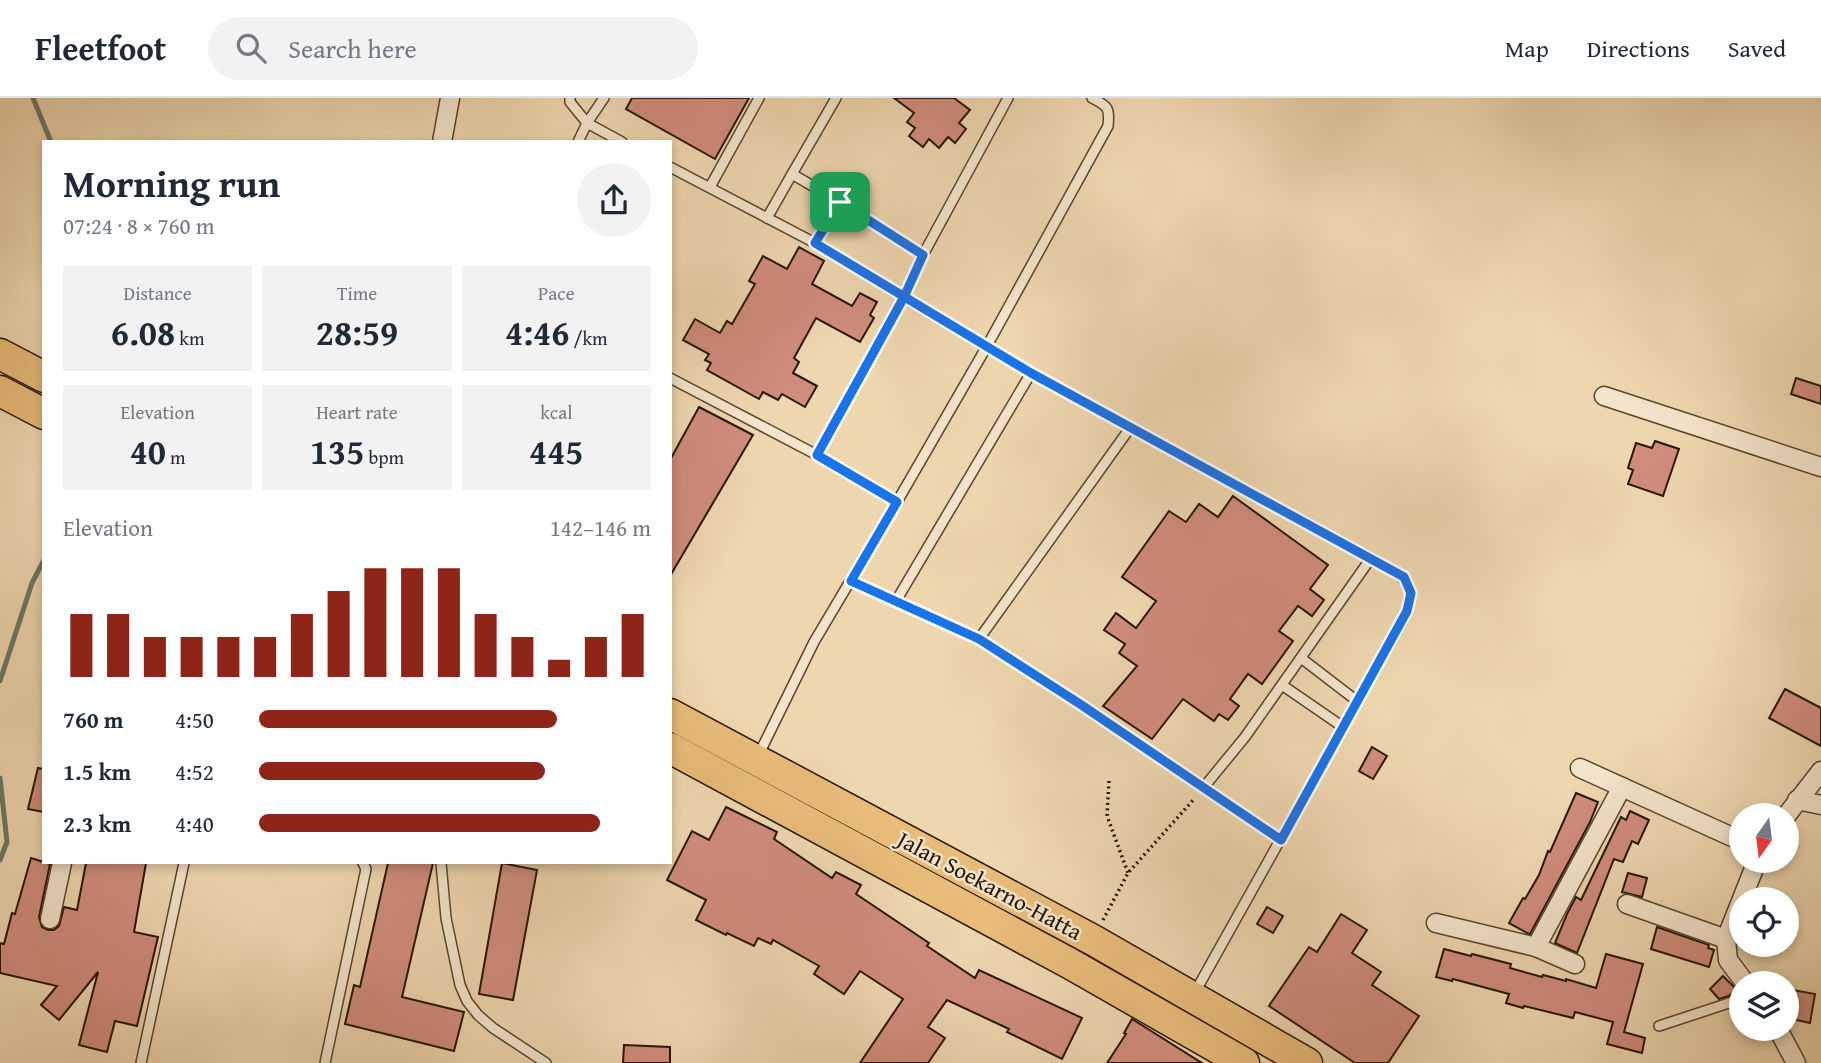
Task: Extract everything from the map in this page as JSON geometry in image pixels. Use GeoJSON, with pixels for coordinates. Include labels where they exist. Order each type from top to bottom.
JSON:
{"type":"FeatureCollection","features":[{"type":"Feature","properties":{"kind":"highway"},"geometry":{"type":"LineString","coordinates":[[0,354],[42,376]]}},
{"type":"Feature","properties":{"kind":"highway"},"geometry":{"type":"LineString","coordinates":[[0,391],[42,413]]}},
{"type":"Feature","properties":{"kind":"highway","name":"Jalan Soekarno-Hatta"},"geometry":{"type":"LineString","coordinates":[[672,715],[1093,940],[1307,1063]]}},
{"type":"Feature","properties":{"kind":"highway","name":"Jalan Soekarno-Hatta"},"geometry":{"type":"LineString","coordinates":[[672,749],[1044,949],[1244,1063]]}},
{"type":"Feature","properties":{"kind":"street"},"geometry":{"type":"LineString","coordinates":[[442,140],[450,98]]}},
{"type":"Feature","properties":{"kind":"street"},"geometry":{"type":"LineString","coordinates":[[1604,396],[1821,467]]}},
{"type":"Feature","properties":{"kind":"street"},"geometry":{"type":"LineString","coordinates":[[1580,768],[1729,836]]}},
{"type":"Feature","properties":{"kind":"street"},"geometry":{"type":"LineString","coordinates":[[1795,803],[1821,771]]}},
{"type":"Feature","properties":{"kind":"street"},"geometry":{"type":"LineString","coordinates":[[1536,947],[1622,787]]}},
{"type":"Feature","properties":{"kind":"street"},"geometry":{"type":"LineString","coordinates":[[1797,800],[1821,805]]}},
{"type":"Feature","properties":{"kind":"street"},"geometry":{"type":"LineString","coordinates":[[50,919],[62,864]]}},
{"type":"Feature","properties":{"kind":"street"},"geometry":{"type":"LineString","coordinates":[[1736,971],[1728,960],[1726,939],[1752,873]]}},
{"type":"Feature","properties":{"kind":"street"},"geometry":{"type":"LineString","coordinates":[[1627,904],[1726,939]]}},
{"type":"Feature","properties":{"kind":"street"},"geometry":{"type":"LineString","coordinates":[[1436,923],[1536,947],[1576,964]]}},
{"type":"Feature","properties":{"kind":"street"},"geometry":{"type":"LineString","coordinates":[[1784,1041],[1796,1063]]}},
{"type":"Feature","properties":{"kind":"lane"},"geometry":{"type":"LineString","coordinates":[[570,98],[570,102],[587,124],[618,140]]}},
{"type":"Feature","properties":{"kind":"lane"},"geometry":{"type":"LineString","coordinates":[[579,140],[604,98]]}},
{"type":"Feature","properties":{"kind":"lane"},"geometry":{"type":"LineString","coordinates":[[710,187],[759,98]]}},
{"type":"Feature","properties":{"kind":"lane"},"geometry":{"type":"LineString","coordinates":[[767,218],[836,98]]}},
{"type":"Feature","properties":{"kind":"lane"},"geometry":{"type":"LineString","coordinates":[[817,455],[904,297],[923,255],[1008,98]]}},
{"type":"Feature","properties":{"kind":"lane"},"geometry":{"type":"LineString","coordinates":[[756,760],[814,642],[986,346],[1108,126],[1109,114],[1106,105],[1092,98]]}},
{"type":"Feature","properties":{"kind":"lane"},"geometry":{"type":"LineString","coordinates":[[672,168],[815,243],[1031,373],[1404,577],[1411,593],[1407,611],[1192,997]]}},
{"type":"Feature","properties":{"kind":"lane"},"geometry":{"type":"LineString","coordinates":[[792,174],[923,255]]}},
{"type":"Feature","properties":{"kind":"lane"},"geometry":{"type":"LineString","coordinates":[[815,243],[840,202]]}},
{"type":"Feature","properties":{"kind":"lane"},"geometry":{"type":"LineString","coordinates":[[896,601],[1031,373]]}},
{"type":"Feature","properties":{"kind":"lane"},"geometry":{"type":"LineString","coordinates":[[672,379],[817,455],[897,502]]}},
{"type":"Feature","properties":{"kind":"lane"},"geometry":{"type":"LineString","coordinates":[[979,639],[1130,428]]}},
{"type":"Feature","properties":{"kind":"lane"},"geometry":{"type":"LineString","coordinates":[[1204,787],[1245,737],[1371,558]]}},
{"type":"Feature","properties":{"kind":"lane"},"geometry":{"type":"LineString","coordinates":[[851,581],[979,639],[1281,840]]}},
{"type":"Feature","properties":{"kind":"lane"},"geometry":{"type":"LineString","coordinates":[[1301,658],[1357,701]]}},
{"type":"Feature","properties":{"kind":"lane"},"geometry":{"type":"LineString","coordinates":[[1282,685],[1342,727]]}},
{"type":"Feature","properties":{"kind":"lane"},"geometry":{"type":"LineString","coordinates":[[141,1063],[184,864]]}},
{"type":"Feature","properties":{"kind":"lane"},"geometry":{"type":"LineString","coordinates":[[325,1063],[366,869],[364,864]]}},
{"type":"Feature","properties":{"kind":"lane"},"geometry":{"type":"LineString","coordinates":[[441,864],[446,918],[460,985],[467,1001],[493,1028],[546,1063]]}},
{"type":"Feature","properties":{"kind":"lane"},"geometry":{"type":"LineString","coordinates":[[1659,1027],[1729,1003]]}},
{"type":"Feature","properties":{"kind":"path"},"geometry":{"type":"LineString","coordinates":[[1109,782],[1107,816],[1128,873]]}},
{"type":"Feature","properties":{"kind":"path"},"geometry":{"type":"LineString","coordinates":[[1093,940],[1128,873],[1204,787]]}},
{"type":"Feature","properties":{"kind":"building"},"geometry":{"type":"Polygon","coordinates":[[[632,98],[749,98],[715,159],[626,109],[632,98]]]}},
{"type":"Feature","properties":{"kind":"building"},"geometry":{"type":"Polygon","coordinates":[[[894,98],[954,98],[970,110],[959,123],[966,129],[955,143],[948,137],[939,148],[929,139],[923,147],[909,136],[915,128],[907,122],[914,113],[894,98]]]}},
{"type":"Feature","properties":{"kind":"building"},"geometry":{"type":"Polygon","coordinates":[[[799,247],[824,261],[812,284],[852,306],[860,293],[877,302],[870,315],[874,318],[860,342],[816,318],[794,358],[799,362],[793,373],[817,386],[805,407],[782,394],[778,400],[763,392],[759,399],[707,370],[711,363],[705,360],[709,354],[683,340],[695,319],[720,333],[727,321],[732,324],[755,284],[749,281],[763,256],[787,269],[799,247]]]}},
{"type":"Feature","properties":{"kind":"building"},"geometry":{"type":"Polygon","coordinates":[[[1796,378],[1821,386],[1821,404],[1791,394],[1796,378]]]}},
{"type":"Feature","properties":{"kind":"building"},"geometry":{"type":"Polygon","coordinates":[[[699,407],[753,435],[672,573],[672,456],[699,407]]]}},
{"type":"Feature","properties":{"kind":"building"},"geometry":{"type":"Polygon","coordinates":[[[1655,441],[1679,449],[1663,496],[1628,484],[1633,470],[1628,468],[1636,443],[1652,448],[1655,441]]]}},
{"type":"Feature","properties":{"kind":"building"},"geometry":{"type":"Polygon","coordinates":[[[1233,496],[1328,565],[1310,589],[1324,600],[1312,616],[1298,606],[1279,631],[1293,641],[1262,684],[1248,674],[1230,699],[1239,706],[1228,720],[1219,714],[1214,721],[1183,699],[1152,739],[1103,706],[1137,666],[1119,653],[1125,644],[1104,630],[1116,613],[1136,628],[1156,601],[1122,577],[1169,511],[1186,522],[1199,504],[1218,517],[1233,496]]]}},
{"type":"Feature","properties":{"kind":"building"},"geometry":{"type":"Polygon","coordinates":[[[1785,689],[1821,708],[1821,746],[1769,718],[1785,689]]]}},
{"type":"Feature","properties":{"kind":"building"},"geometry":{"type":"Polygon","coordinates":[[[1372,747],[1387,756],[1373,779],[1359,771],[1372,747]]]}},
{"type":"Feature","properties":{"kind":"building"},"geometry":{"type":"Polygon","coordinates":[[[38,768],[42,769],[42,812],[28,809],[38,768]]]}},
{"type":"Feature","properties":{"kind":"building"},"geometry":{"type":"Polygon","coordinates":[[[1576,793],[1598,802],[1530,934],[1527,933],[1509,923],[1539,875],[1576,793]]]}},
{"type":"Feature","properties":{"kind":"building"},"geometry":{"type":"Polygon","coordinates":[[[726,807],[777,832],[774,839],[832,878],[836,872],[861,885],[856,894],[975,978],[979,970],[1082,1018],[1062,1059],[1007,1032],[1009,1029],[947,1000],[928,1027],[945,1038],[928,1063],[860,1063],[903,999],[860,971],[844,994],[814,974],[819,966],[773,940],[771,944],[758,938],[754,946],[696,920],[706,900],[667,880],[692,831],[709,840],[726,807]]]}},
{"type":"Feature","properties":{"kind":"building"},"geometry":{"type":"Polygon","coordinates":[[[1630,811],[1649,820],[1638,844],[1632,841],[1623,862],[1614,859],[1577,953],[1555,943],[1576,897],[1581,900],[1621,817],[1626,820],[1630,811]]]}},
{"type":"Feature","properties":{"kind":"building"},"geometry":{"type":"Polygon","coordinates":[[[31,858],[42,861],[42,864],[50,864],[39,917],[42,927],[48,930],[59,926],[64,907],[77,910],[86,864],[146,864],[134,932],[158,937],[137,1026],[115,1021],[107,1052],[79,1045],[98,972],[59,1020],[41,1005],[57,986],[0,973],[0,943],[4,944],[12,913],[15,914],[31,858]]]}},
{"type":"Feature","properties":{"kind":"building"},"geometry":{"type":"Polygon","coordinates":[[[388,864],[433,864],[402,997],[464,1012],[454,1051],[345,1024],[354,985],[360,987],[388,864]]]}},
{"type":"Feature","properties":{"kind":"building"},"geometry":{"type":"Polygon","coordinates":[[[502,864],[537,870],[513,1000],[479,994],[502,864]]]}},
{"type":"Feature","properties":{"kind":"building"},"geometry":{"type":"Polygon","coordinates":[[[1628,873],[1647,878],[1642,897],[1622,892],[1628,873]]]}},
{"type":"Feature","properties":{"kind":"building"},"geometry":{"type":"Polygon","coordinates":[[[1267,907],[1283,916],[1273,933],[1257,924],[1267,907]]]}},
{"type":"Feature","properties":{"kind":"building"},"geometry":{"type":"Polygon","coordinates":[[[1341,914],[1367,930],[1352,953],[1381,972],[1372,985],[1419,1016],[1388,1063],[1355,1063],[1269,1006],[1309,947],[1317,952],[1341,914]]]}},
{"type":"Feature","properties":{"kind":"building"},"geometry":{"type":"Polygon","coordinates":[[[1657,927],[1709,945],[1708,948],[1714,950],[1709,967],[1651,949],[1657,927]]]}},
{"type":"Feature","properties":{"kind":"building"},"geometry":{"type":"Polygon","coordinates":[[[1444,949],[1511,964],[1510,968],[1542,977],[1566,979],[1596,988],[1606,954],[1643,964],[1624,1032],[1645,1038],[1642,1053],[1607,1044],[1613,1022],[1575,1012],[1573,1018],[1524,1006],[1523,1008],[1506,1003],[1509,994],[1436,977],[1444,949]]]}},
{"type":"Feature","properties":{"kind":"building"},"geometry":{"type":"Polygon","coordinates":[[[1723,976],[1729,982],[1729,996],[1719,999],[1710,989],[1723,976]]]}},
{"type":"Feature","properties":{"kind":"building"},"geometry":{"type":"Polygon","coordinates":[[[1799,991],[1815,994],[1810,1023],[1799,1021],[1799,991]]]}},
{"type":"Feature","properties":{"kind":"building"},"geometry":{"type":"Polygon","coordinates":[[[1132,1019],[1202,1063],[1107,1063],[1126,1034],[1124,1033],[1132,1019]]]}},
{"type":"Feature","properties":{"kind":"building"},"geometry":{"type":"Polygon","coordinates":[[[624,1045],[670,1047],[670,1063],[623,1063],[624,1045]]]}},
{"type":"Feature","properties":{"kind":"waterway"},"geometry":{"type":"LineString","coordinates":[[33,98],[50,140]]}},
{"type":"Feature","properties":{"kind":"waterway"},"geometry":{"type":"LineString","coordinates":[[0,681],[32,583],[42,564]]}},
{"type":"Feature","properties":{"kind":"waterway"},"geometry":{"type":"LineString","coordinates":[[0,778],[7,842],[0,860]]}},
{"type":"Feature","properties":{"kind":"route"},"geometry":{"type":"LineString","coordinates":[[840,202],[815,243],[904,297],[1031,373],[1404,577],[1411,593],[1407,611],[1281,840],[979,639],[851,581],[897,502],[817,455],[904,297],[923,255],[840,202]]}}]}
